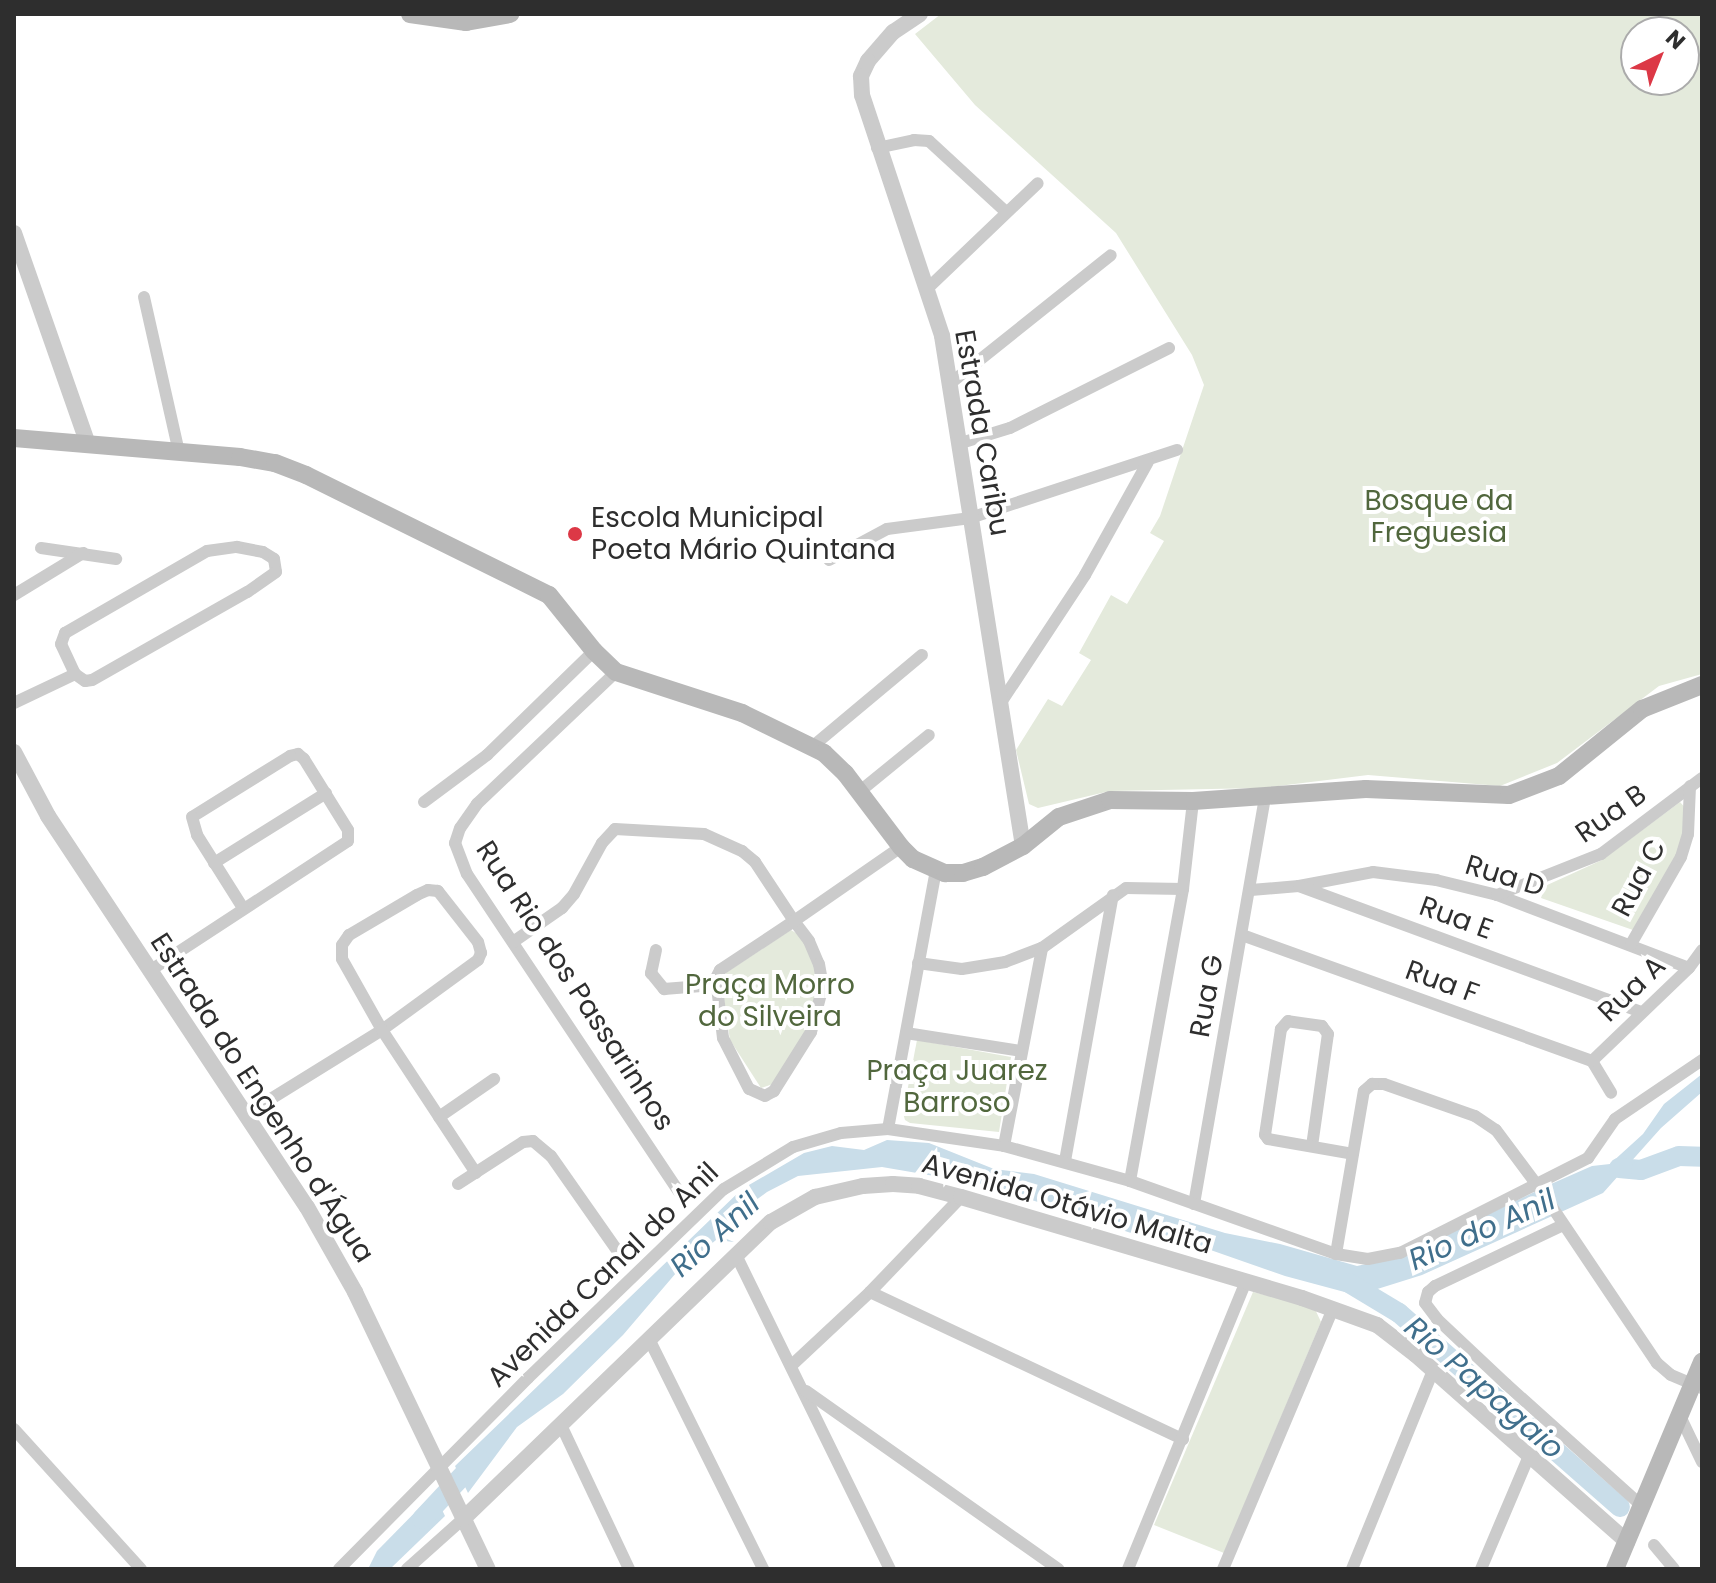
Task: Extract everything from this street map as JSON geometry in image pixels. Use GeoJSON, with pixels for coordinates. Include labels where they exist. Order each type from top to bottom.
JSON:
{"type":"FeatureCollection","features":[{"type":"Feature","properties":{"kind":"main road"},"geometry":{"type":"LineString","coordinates":[[410,14],[466,22],[510,14]]}},
{"type":"Feature","properties":{"kind":"main road"},"geometry":{"type":"LineString","coordinates":[[14,438],[87,442],[275,463],[321,482],[549,595],[594,651],[616,672],[742,713],[813,746],[845,773],[901,847],[913,859],[936,870],[963,873],[1023,846],[1059,817],[1090,804],[1133,799],[1193,801],[1366,789],[1509,795],[1559,776],[1642,709],[1702,685]]}},
{"type":"Feature","properties":{"kind":"main road"},"geometry":{"type":"LineString","coordinates":[[1615,1569],[1680,1416],[1697,1386],[1702,1362]]}},
{"type":"Feature","properties":{"kind":"street","name":"Estrada Caribu"},"geometry":{"type":"LineString","coordinates":[[920,14],[879,45],[861,76],[862,95],[877,148],[927,289],[952,382],[970,518],[1023,846]]}},
{"type":"Feature","properties":{"kind":"street"},"geometry":{"type":"LineString","coordinates":[[877,148],[914,140],[929,141],[1006,212]]}},
{"type":"Feature","properties":{"kind":"street"},"geometry":{"type":"LineString","coordinates":[[927,289],[1038,183]]}},
{"type":"Feature","properties":{"kind":"street"},"geometry":{"type":"LineString","coordinates":[[14,233],[87,442]]}},
{"type":"Feature","properties":{"kind":"street"},"geometry":{"type":"LineString","coordinates":[[952,382],[1111,255]]}},
{"type":"Feature","properties":{"kind":"street"},"geometry":{"type":"LineString","coordinates":[[144,297],[179,452]]}},
{"type":"Feature","properties":{"kind":"street"},"geometry":{"type":"LineString","coordinates":[[961,443],[1010,428],[1169,348]]}},
{"type":"Feature","properties":{"kind":"street"},"geometry":{"type":"LineString","coordinates":[[829,560],[887,529],[970,518],[1177,450]]}},
{"type":"Feature","properties":{"kind":"street"},"geometry":{"type":"LineString","coordinates":[[1000,704],[1085,575],[1148,462]]}},
{"type":"Feature","properties":{"kind":"street"},"geometry":{"type":"LineString","coordinates":[[237,547],[263,552],[274,559],[276,572],[247,592],[92,680],[85,681],[75,674],[61,638],[78,625],[207,551],[237,547]]}},
{"type":"Feature","properties":{"kind":"street"},"geometry":{"type":"LineString","coordinates":[[41,548],[116,559]]}},
{"type":"Feature","properties":{"kind":"street"},"geometry":{"type":"LineString","coordinates":[[14,595],[83,553]]}},
{"type":"Feature","properties":{"kind":"street"},"geometry":{"type":"LineString","coordinates":[[424,802],[487,755],[594,651]]}},
{"type":"Feature","properties":{"kind":"street"},"geometry":{"type":"LineString","coordinates":[[813,746],[922,655]]}},
{"type":"Feature","properties":{"kind":"street","name":"Rua Rio dos Passarinhos"},"geometry":{"type":"LineString","coordinates":[[616,672],[477,804],[460,828],[455,843],[457,855],[679,1192]]}},
{"type":"Feature","properties":{"kind":"street"},"geometry":{"type":"LineString","coordinates":[[14,703],[75,674]]}},
{"type":"Feature","properties":{"kind":"street"},"geometry":{"type":"LineString","coordinates":[[859,792],[929,735]]}},
{"type":"Feature","properties":{"kind":"street","name":"Estrada do Engenho d'Água"},"geometry":{"type":"LineString","coordinates":[[14,752],[48,816],[307,1207],[355,1292],[488,1569]]}},
{"type":"Feature","properties":{"kind":"street"},"geometry":{"type":"LineString","coordinates":[[151,970],[348,841],[348,830],[298,754],[198,811],[192,824],[243,908]]}},
{"type":"Feature","properties":{"kind":"street","name":"Rua B"},"geometry":{"type":"LineString","coordinates":[[1497,895],[1601,854],[1702,778]]}},
{"type":"Feature","properties":{"kind":"street","name":"Rua C"},"geometry":{"type":"LineString","coordinates":[[1631,944],[1681,857],[1688,834],[1690,786]]}},
{"type":"Feature","properties":{"kind":"street"},"geometry":{"type":"LineString","coordinates":[[214,863],[326,793]]}},
{"type":"Feature","properties":{"kind":"street","name":"Rua G"},"geometry":{"type":"LineString","coordinates":[[1194,1204],[1265,796]]}},
{"type":"Feature","properties":{"kind":"street"},"geometry":{"type":"LineString","coordinates":[[1130,1181],[1183,889],[1193,801]]}},
{"type":"Feature","properties":{"kind":"street"},"geometry":{"type":"LineString","coordinates":[[513,942],[562,908],[574,894],[602,843],[615,829],[704,834],[726,842],[755,862],[794,921],[809,941],[819,964],[823,986],[820,1008],[803,1045],[774,1091],[765,1096],[749,1089],[723,1038],[714,985],[720,970],[794,921],[901,847]]}},
{"type":"Feature","properties":{"kind":"street"},"geometry":{"type":"LineString","coordinates":[[888,1129],[936,870]]}},
{"type":"Feature","properties":{"kind":"street","name":"Rua D"},"geometry":{"type":"LineString","coordinates":[[1299,886],[1373,872],[1436,880],[1497,895],[1689,968]]}},
{"type":"Feature","properties":{"kind":"street"},"geometry":{"type":"LineString","coordinates":[[918,963],[962,969],[984,967],[1042,948],[1113,895],[1133,886],[1183,889]]}},
{"type":"Feature","properties":{"kind":"street","name":"Rua E"},"geometry":{"type":"LineString","coordinates":[[1251,890],[1299,886],[1642,1012]]}},
{"type":"Feature","properties":{"kind":"street"},"geometry":{"type":"LineString","coordinates":[[245,1115],[382,1030],[472,967],[481,953],[478,942],[438,891],[428,890],[417,895],[349,935],[342,945],[342,959],[382,1030],[476,1173]]}},
{"type":"Feature","properties":{"kind":"street"},"geometry":{"type":"LineString","coordinates":[[1065,1161],[1113,895]]}},
{"type":"Feature","properties":{"kind":"street","name":"Rua F"},"geometry":{"type":"LineString","coordinates":[[1242,935],[1592,1061]]}},
{"type":"Feature","properties":{"kind":"street"},"geometry":{"type":"LineString","coordinates":[[1004,1146],[1042,948]]}},
{"type":"Feature","properties":{"kind":"street"},"geometry":{"type":"LineString","coordinates":[[656,950],[651,973],[655,983],[664,989],[714,985]]}},
{"type":"Feature","properties":{"kind":"street","name":"Rua A"},"geometry":{"type":"LineString","coordinates":[[1592,1061],[1689,968],[1702,950]]}},
{"type":"Feature","properties":{"kind":"street"},"geometry":{"type":"LineString","coordinates":[[1312,1146],[1328,1034],[1322,1026],[1288,1021],[1281,1029],[1265,1135],[1312,1146],[1353,1154]]}},
{"type":"Feature","properties":{"kind":"street"},"geometry":{"type":"LineString","coordinates":[[906,1033],[1021,1051]]}},
{"type":"Feature","properties":{"kind":"street"},"geometry":{"type":"LineString","coordinates":[[1538,1187],[1593,1154],[1615,1119],[1702,1060]]}},
{"type":"Feature","properties":{"kind":"street"},"geometry":{"type":"LineString","coordinates":[[1592,1061],[1611,1093]]}},
{"type":"Feature","properties":{"kind":"street"},"geometry":{"type":"LineString","coordinates":[[439,1117],[494,1079]]}},
{"type":"Feature","properties":{"kind":"street"},"geometry":{"type":"LineString","coordinates":[[1336,1254],[1361,1096],[1372,1084],[1384,1084],[1484,1120],[1538,1187],[1657,1363],[1671,1375],[1697,1386]]}},
{"type":"Feature","properties":{"kind":"street","name":"Avenida Canal do Anil"},"geometry":{"type":"LineString","coordinates":[[339,1569],[441,1472],[724,1189],[771,1158],[814,1139],[888,1129],[1004,1146],[1130,1181],[1336,1254],[1368,1259],[1400,1253],[1538,1187]]}},
{"type":"Feature","properties":{"kind":"street"},"geometry":{"type":"LineString","coordinates":[[458,1184],[523,1142],[543,1146],[616,1249]]}},
{"type":"Feature","properties":{"kind":"street","name":"Avenida Otávio Malta"},"geometry":{"type":"LineString","coordinates":[[407,1569],[736,1255],[791,1208],[836,1191],[893,1184],[961,1197],[1246,1281],[1377,1325],[1627,1542]]}},
{"type":"Feature","properties":{"kind":"street"},"geometry":{"type":"LineString","coordinates":[[793,1364],[870,1292],[961,1197]]}},
{"type":"Feature","properties":{"kind":"street"},"geometry":{"type":"LineString","coordinates":[[1560,1221],[1435,1286],[1425,1298],[1437,1319],[1641,1505]]}},
{"type":"Feature","properties":{"kind":"street"},"geometry":{"type":"LineString","coordinates":[[736,1255],[793,1364],[890,1569]]}},
{"type":"Feature","properties":{"kind":"street"},"geometry":{"type":"LineString","coordinates":[[1128,1569],[1246,1281]]}},
{"type":"Feature","properties":{"kind":"street"},"geometry":{"type":"LineString","coordinates":[[870,1292],[1183,1439]]}},
{"type":"Feature","properties":{"kind":"street"},"geometry":{"type":"LineString","coordinates":[[1223,1569],[1333,1309]]}},
{"type":"Feature","properties":{"kind":"street"},"geometry":{"type":"LineString","coordinates":[[649,1339],[763,1569]]}},
{"type":"Feature","properties":{"kind":"street"},"geometry":{"type":"LineString","coordinates":[[1352,1569],[1433,1371]]}},
{"type":"Feature","properties":{"kind":"street"},"geometry":{"type":"LineString","coordinates":[[805,1390],[1058,1569]]}},
{"type":"Feature","properties":{"kind":"street"},"geometry":{"type":"LineString","coordinates":[[1680,1416],[1702,1462]]}},
{"type":"Feature","properties":{"kind":"street"},"geometry":{"type":"LineString","coordinates":[[561,1425],[629,1569]]}},
{"type":"Feature","properties":{"kind":"street"},"geometry":{"type":"LineString","coordinates":[[14,1429],[141,1569]]}},
{"type":"Feature","properties":{"kind":"street"},"geometry":{"type":"LineString","coordinates":[[1481,1569],[1529,1456]]}},
{"type":"Feature","properties":{"kind":"street"},"geometry":{"type":"LineString","coordinates":[[1654,1545],[1674,1569]]}},
{"type":"Feature","properties":{"kind":"green space","name":"Bosque da Freguesia"},"geometry":{"type":"Polygon","coordinates":[[[941,14],[1702,14],[1702,674],[1659,686],[1557,763],[1500,786],[1368,775],[1261,788],[1110,791],[1038,808],[1029,804],[1016,750],[1048,699],[1062,706],[1091,660],[1079,653],[1111,595],[1127,604],[1164,541],[1150,533],[1160,516],[1204,385],[1192,355],[1116,233],[975,105],[915,34],[941,14]]]}},
{"type":"Feature","properties":{"kind":"green space"},"geometry":{"type":"Polygon","coordinates":[[[1680,802],[1688,811],[1674,868],[1633,930],[1541,898],[1545,886],[1602,860],[1680,802]]]}},
{"type":"Feature","properties":{"kind":"green space","name":"Praça Morro do Silveira"},"geometry":{"type":"Polygon","coordinates":[[[791,930],[804,938],[819,980],[811,1023],[773,1084],[761,1088],[730,1040],[721,980],[727,972],[791,930]]]}},
{"type":"Feature","properties":{"kind":"green space","name":"Praça Juarez Barroso"},"geometry":{"type":"Polygon","coordinates":[[[917,1040],[1011,1057],[999,1132],[905,1120],[903,1113],[917,1040]]]}},
{"type":"Feature","properties":{"kind":"green space"},"geometry":{"type":"Polygon","coordinates":[[[1253,1292],[1314,1307],[1321,1322],[1224,1553],[1154,1525],[1253,1292]]]}},
{"type":"Feature","properties":{"kind":"water","name":"Rio do Anil"},"geometry":{"type":"Polygon","coordinates":[[[1702,1074],[1702,1092],[1661,1128],[1603,1193],[1422,1275],[1371,1291],[1371,1296],[1285,1276],[1182,1240],[1140,1236],[987,1185],[882,1167],[798,1176],[767,1192],[734,1216],[717,1235],[734,1242],[716,1240],[676,1273],[623,1335],[563,1394],[517,1427],[468,1493],[455,1466],[742,1189],[804,1153],[832,1146],[864,1150],[887,1140],[929,1143],[994,1169],[1034,1174],[1225,1233],[1280,1244],[1357,1266],[1402,1256],[1551,1184],[1592,1166],[1610,1164],[1643,1134],[1664,1104],[1702,1074]]]}},
{"type":"Feature","properties":{"kind":"water"},"geometry":{"type":"Polygon","coordinates":[[[434,1493],[445,1516],[390,1569],[368,1569],[377,1551],[434,1493]]]}},
{"type":"Feature","properties":{"kind":"waterway"},"geometry":{"type":"LineString","coordinates":[[1619,1168],[1641,1170],[1679,1156],[1702,1157]]}},
{"type":"Feature","properties":{"kind":"waterway","name":"Rio Papagaio"},"geometry":{"type":"LineString","coordinates":[[1349,1283],[1399,1313],[1620,1507]]}},
{"type":"Feature","properties":{"kind":"waterway","name":"Rio Anil"},"geometry":{"type":"LineString","coordinates":[[422,1519],[479,1458]]}},
{"type":"Feature","properties":{"kind":"place","name":"Escola Municipal Poeta Mário Quintana"},"geometry":{"type":"Point","coordinates":[575,534]}}]}
